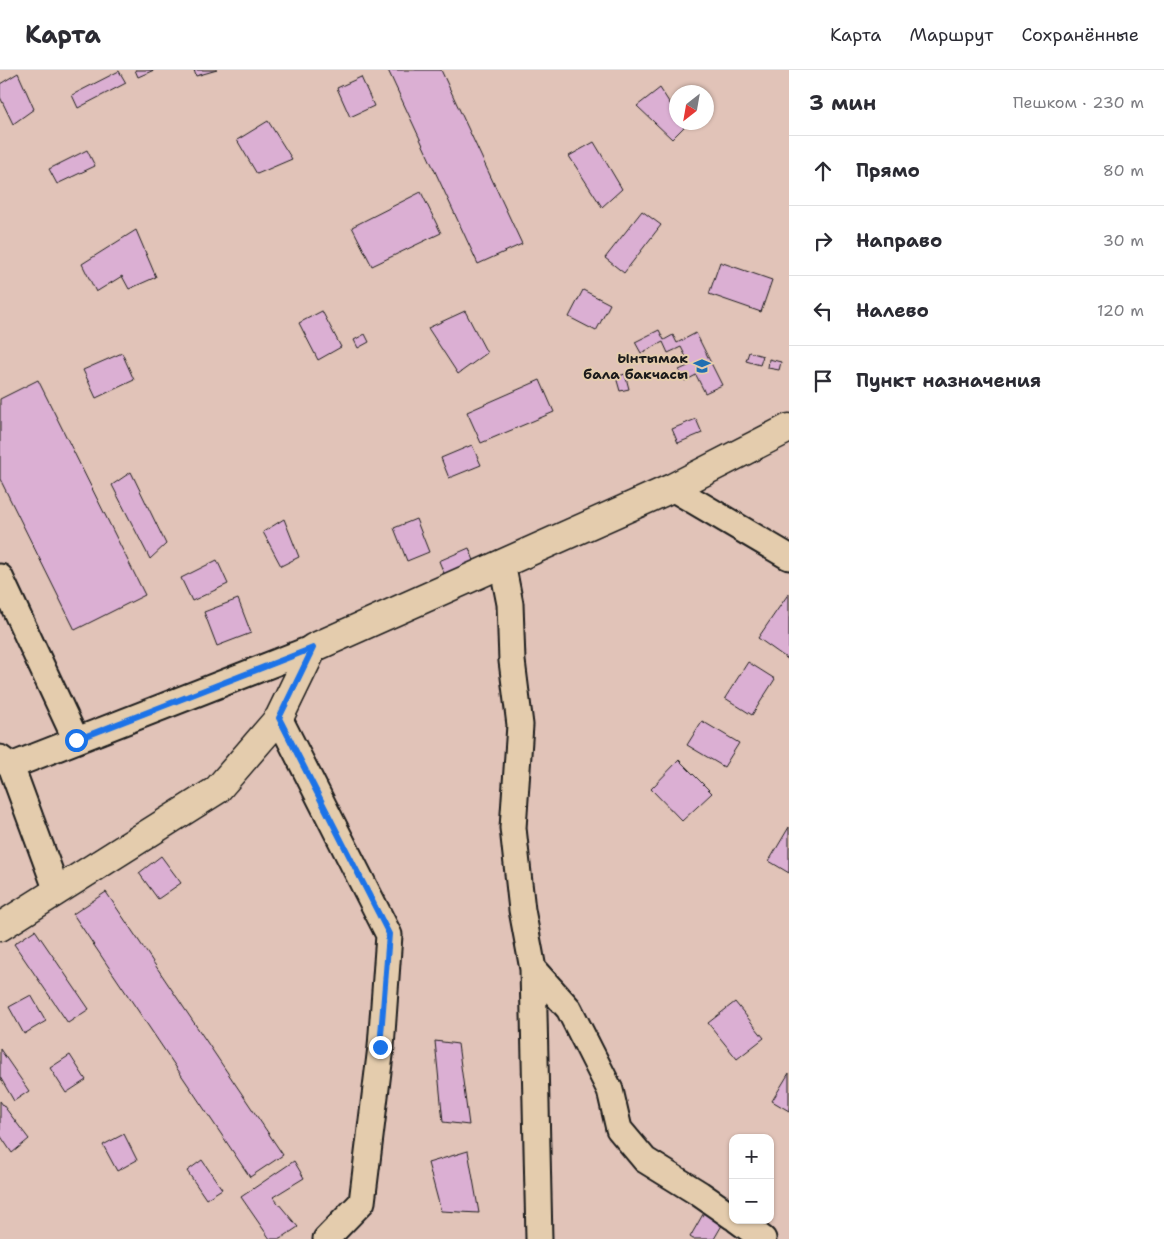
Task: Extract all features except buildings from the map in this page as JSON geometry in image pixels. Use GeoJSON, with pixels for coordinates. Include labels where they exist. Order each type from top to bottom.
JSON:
{"type":"FeatureCollection","features":[{"type":"Feature","properties":{"kind":"street"},"geometry":{"type":"LineString","coordinates":[[57,891],[5,762],[76,740],[313,648],[672,488],[789,428]]}},
{"type":"Feature","properties":{"kind":"street"},"geometry":{"type":"LineString","coordinates":[[672,488],[789,557]]}},
{"type":"Feature","properties":{"kind":"street"},"geometry":{"type":"LineString","coordinates":[[502,563],[510,604],[512,661],[520,725],[513,828],[522,910],[533,968],[539,1239]]}},
{"type":"Feature","properties":{"kind":"street"},"geometry":{"type":"LineString","coordinates":[[0,577],[76,740]]}},
{"type":"Feature","properties":{"kind":"street"},"geometry":{"type":"LineString","coordinates":[[0,927],[217,790],[279,718],[313,648]]}},
{"type":"Feature","properties":{"kind":"street"},"geometry":{"type":"LineString","coordinates":[[279,718],[389,934],[380,1047],[362,1202],[326,1239]]}},
{"type":"Feature","properties":{"kind":"street"},"geometry":{"type":"LineString","coordinates":[[533,968],[569,1010],[610,1090],[619,1129],[645,1160],[729,1214]]}},
{"type":"Feature","properties":{"kind":"street"},"geometry":{"type":"LineString","coordinates":[[742,1224],[763,1239]]}},
{"type":"Feature","properties":{"kind":"place","name":"Ынтымак бала бакчасы"},"geometry":{"type":"Point","coordinates":[702,366]}},
{"type":"Feature","properties":{"kind":"route"},"geometry":{"type":"LineString","coordinates":[[76,740],[313,648],[279,718],[389,934],[380,1047]]}}]}
